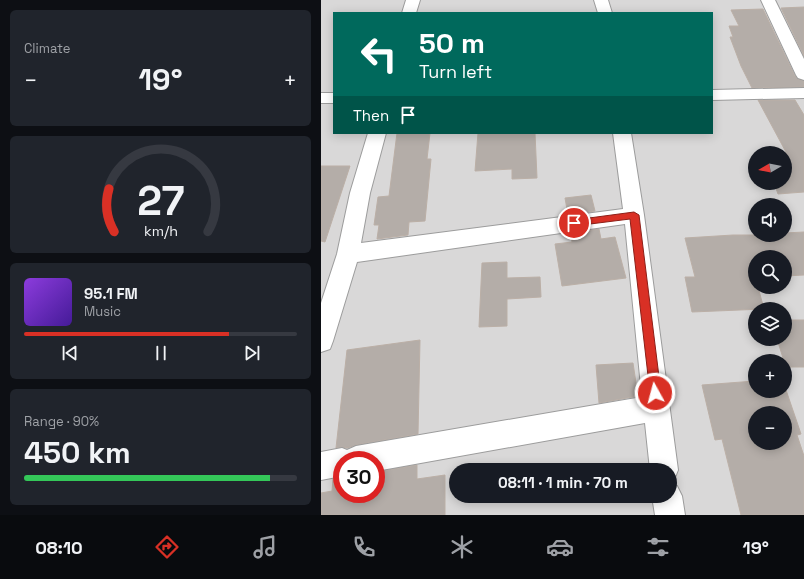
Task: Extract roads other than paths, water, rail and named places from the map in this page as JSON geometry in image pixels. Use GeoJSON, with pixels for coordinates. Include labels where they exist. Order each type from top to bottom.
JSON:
{"type":"FeatureCollection","features":[{"type":"Feature","properties":{"kind":"street"},"geometry":{"type":"LineString","coordinates":[[409,12],[413,0]]}},
{"type":"Feature","properties":{"kind":"street"},"geometry":{"type":"LineString","coordinates":[[601,0],[605,12]]}},
{"type":"Feature","properties":{"kind":"street"},"geometry":{"type":"LineString","coordinates":[[768,0],[799,53],[804,75]]}},
{"type":"Feature","properties":{"kind":"street"},"geometry":{"type":"LineString","coordinates":[[713,95],[804,93]]}},
{"type":"Feature","properties":{"kind":"street"},"geometry":{"type":"LineString","coordinates":[[321,98],[333,98]]}},
{"type":"Feature","properties":{"kind":"street"},"geometry":{"type":"LineString","coordinates":[[321,341],[348,254],[360,193],[377,134]]}},
{"type":"Feature","properties":{"kind":"street"},"geometry":{"type":"LineString","coordinates":[[622,134],[634,215],[663,463]]}},
{"type":"Feature","properties":{"kind":"street"},"geometry":{"type":"LineString","coordinates":[[348,254],[634,215]]}},
{"type":"Feature","properties":{"kind":"street"},"geometry":{"type":"LineString","coordinates":[[385,455],[657,408]]}},
{"type":"Feature","properties":{"kind":"street"},"geometry":{"type":"LineString","coordinates":[[321,466],[333,464]]}},
{"type":"Feature","properties":{"kind":"street"},"geometry":{"type":"LineString","coordinates":[[668,503],[670,515]]}}]}
